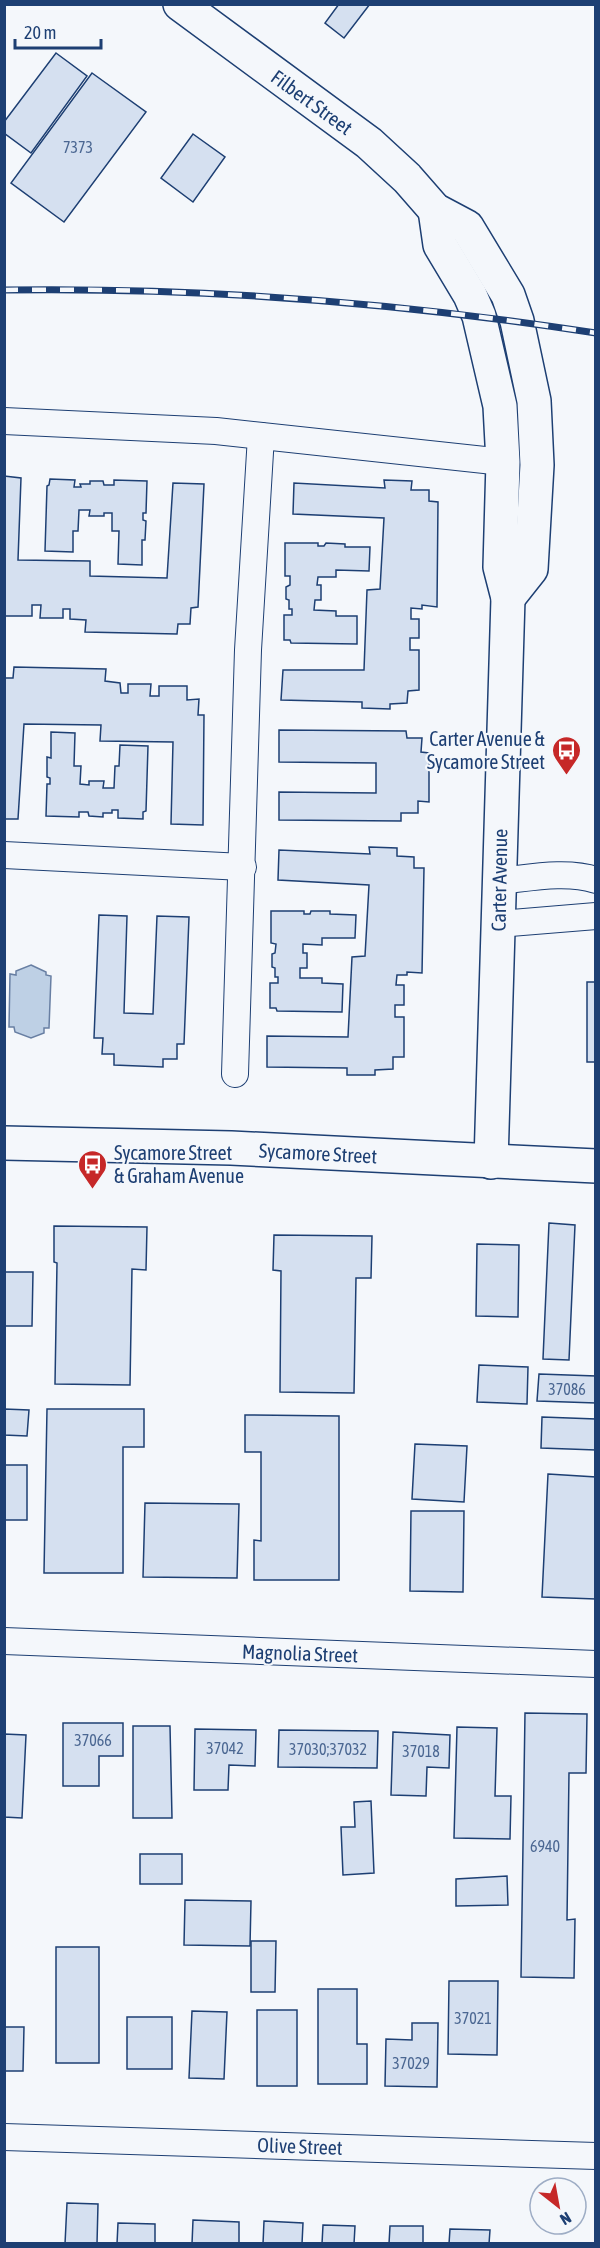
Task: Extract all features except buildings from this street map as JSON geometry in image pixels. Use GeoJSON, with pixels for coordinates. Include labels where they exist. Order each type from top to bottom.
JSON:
{"type":"FeatureCollection","features":[{"type":"Feature","properties":{"kind":"street","name":"Filbert Street"},"geometry":{"type":"LineString","coordinates":[[180,4],[369,143],[407,178],[435,210],[467,227],[508,295],[534,401],[537,465],[531,569],[508,598]]}},
{"type":"Feature","properties":{"kind":"street","name":"Carter Avenue"},"geometry":{"type":"LineString","coordinates":[[435,210],[440,245],[470,295],[479,316],[500,406],[503,462],[500,567],[508,598],[491,1162]]}},
{"type":"Feature","properties":{"kind":"street"},"geometry":{"type":"LineString","coordinates":[[4,421],[161,427],[261,435],[503,462]]}},
{"type":"Feature","properties":{"kind":"street"},"geometry":{"type":"LineString","coordinates":[[235,1074],[248,650],[261,435]]}},
{"type":"Feature","properties":{"kind":"street"},"geometry":{"type":"LineString","coordinates":[[4,855],[243,867]]}},
{"type":"Feature","properties":{"kind":"street"},"geometry":{"type":"LineString","coordinates":[[499,880],[584,876],[596,880]]}},
{"type":"Feature","properties":{"kind":"street"},"geometry":{"type":"LineString","coordinates":[[499,924],[596,916]]}},
{"type":"Feature","properties":{"kind":"street","name":"Sycamore Street"},"geometry":{"type":"LineString","coordinates":[[4,1143],[231,1148],[596,1166]]}},
{"type":"Feature","properties":{"kind":"street","name":"Magnolia Street"},"geometry":{"type":"LineString","coordinates":[[4,1641],[596,1664]]}},
{"type":"Feature","properties":{"kind":"street","name":"Olive Street"},"geometry":{"type":"LineString","coordinates":[[4,2137],[596,2156]]}},
{"type":"Feature","properties":{"kind":"water"},"geometry":{"type":"Polygon","coordinates":[[[31,965],[51,976],[49,1028],[44,1028],[44,1033],[31,1038],[15,1032],[14,1027],[9,1027],[10,974],[16,975],[16,971],[31,965]]]}},
{"type":"Feature","properties":{"kind":"railway"},"geometry":{"type":"LineString","coordinates":[[4,290],[153,291],[301,299],[449,313],[596,333]]}},
{"type":"Feature","properties":{"kind":"place","name":"Carter Avenue & Sycamore Street"},"geometry":{"type":"Point","coordinates":[566,776]}},
{"type":"Feature","properties":{"kind":"place","name":"Sycamore Street & Graham Avenue"},"geometry":{"type":"Point","coordinates":[93,1190]}}]}
